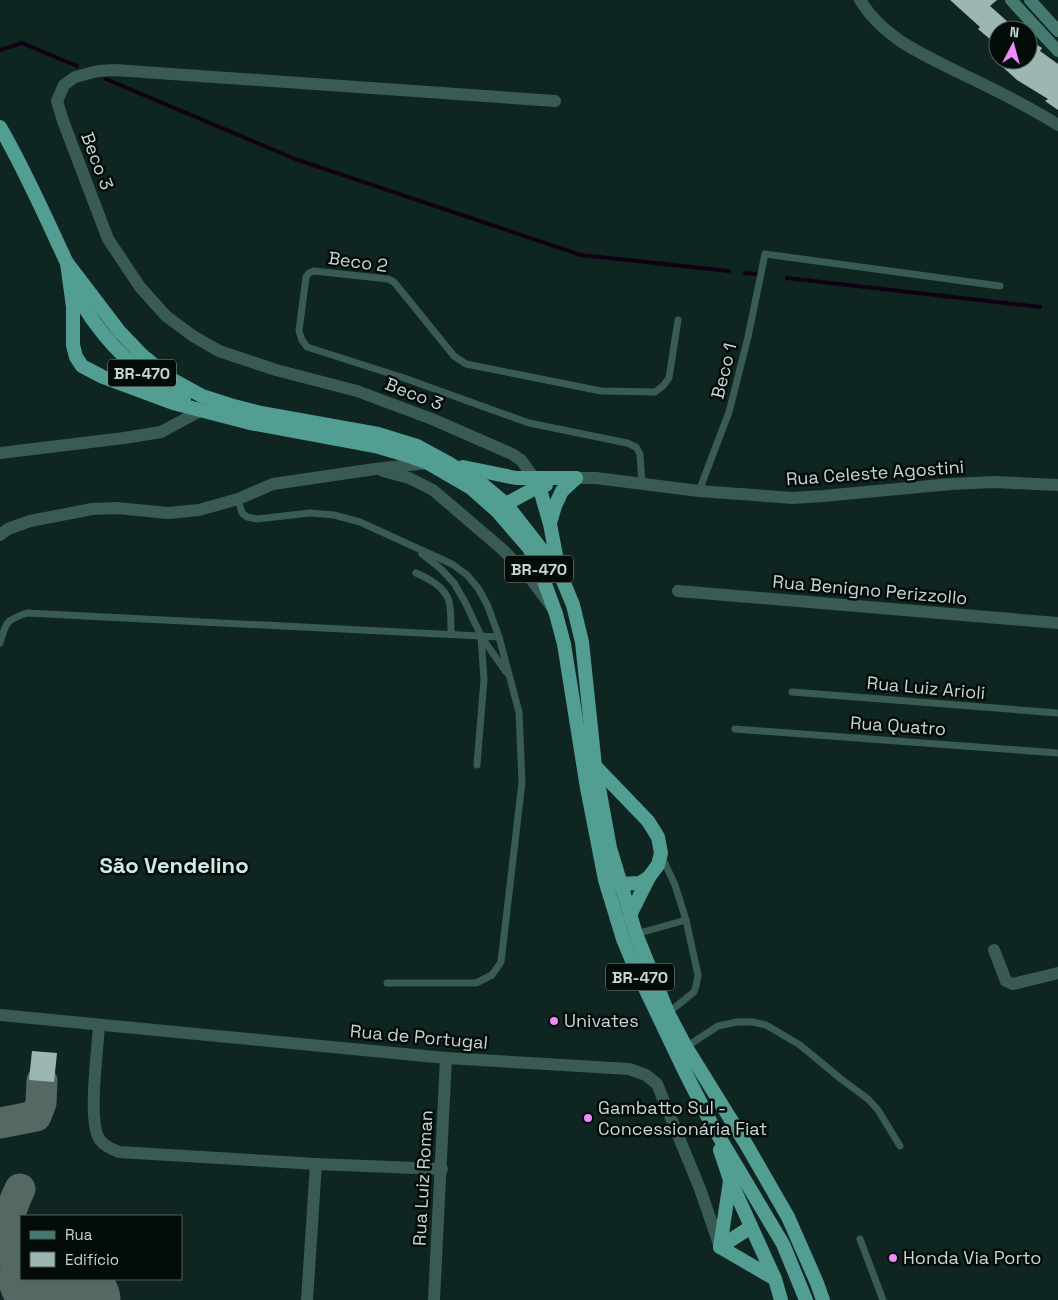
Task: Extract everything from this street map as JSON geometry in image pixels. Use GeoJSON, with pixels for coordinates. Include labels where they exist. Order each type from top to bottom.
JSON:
{"type":"FeatureCollection","features":[{"type":"Feature","properties":{"kind":"highway","name":"BR-470"},"geometry":{"type":"LineString","coordinates":[[0,127],[14,151],[67,264],[78,294],[94,322],[127,360],[148,378],[202,410],[250,423],[375,446],[428,463],[471,488],[498,511],[529,548],[541,573],[556,614],[564,644],[587,788],[605,880],[624,939],[633,963],[680,1062],[712,1125],[783,1244],[806,1300]]}},
{"type":"Feature","properties":{"kind":"highway"},"geometry":{"type":"LineString","coordinates":[[67,264],[73,307],[73,345],[76,357],[82,366],[96,374],[174,403],[202,410]]}},
{"type":"Feature","properties":{"kind":"highway","name":"BR-470"},"geometry":{"type":"LineString","coordinates":[[67,264],[119,332],[143,356],[171,379],[202,396],[261,413],[378,434],[417,446],[481,483],[506,504],[559,572],[573,605],[582,642],[595,766],[610,848],[636,934],[668,1013],[686,1047],[746,1144],[788,1217],[823,1300]]}},
{"type":"Feature","properties":{"kind":"highway"},"geometry":{"type":"LineString","coordinates":[[73,345],[79,332],[94,322],[104,322],[119,332]]}},
{"type":"Feature","properties":{"kind":"highway"},"geometry":{"type":"LineString","coordinates":[[428,463],[450,464],[489,474],[537,482],[576,478]]}},
{"type":"Feature","properties":{"kind":"highway"},"geometry":{"type":"LineString","coordinates":[[550,524],[562,491],[576,478]]}},
{"type":"Feature","properties":{"kind":"highway"},"geometry":{"type":"LineString","coordinates":[[506,504],[537,482]]}},
{"type":"Feature","properties":{"kind":"highway"},"geometry":{"type":"LineString","coordinates":[[537,482],[550,524],[559,572]]}},
{"type":"Feature","properties":{"kind":"highway"},"geometry":{"type":"LineString","coordinates":[[595,766],[648,821],[658,838],[661,853],[658,865],[649,877],[630,915]]}},
{"type":"Feature","properties":{"kind":"highway"},"geometry":{"type":"LineString","coordinates":[[605,880],[620,884],[640,883],[649,877]]}},
{"type":"Feature","properties":{"kind":"highway"},"geometry":{"type":"LineString","coordinates":[[712,1125],[730,1180],[775,1279],[781,1300]]}},
{"type":"Feature","properties":{"kind":"highway"},"geometry":{"type":"LineString","coordinates":[[720,1247],[730,1180]]}},
{"type":"Feature","properties":{"kind":"highway"},"geometry":{"type":"LineString","coordinates":[[720,1247],[751,1227]]}},
{"type":"Feature","properties":{"kind":"highway"},"geometry":{"type":"LineString","coordinates":[[751,1227],[783,1244]]}},
{"type":"Feature","properties":{"kind":"highway"},"geometry":{"type":"LineString","coordinates":[[720,1247],[775,1279]]}},
{"type":"Feature","properties":{"kind":"highway"},"geometry":{"type":"LineString","coordinates":[[817,1282],[829,1300]]}},
{"type":"Feature","properties":{"kind":"main road"},"geometry":{"type":"LineString","coordinates":[[1011,0],[1058,51]]}},
{"type":"Feature","properties":{"kind":"main road"},"geometry":{"type":"LineString","coordinates":[[1030,0],[1058,31]]}},
{"type":"Feature","properties":{"kind":"street"},"geometry":{"type":"LineString","coordinates":[[860,0],[867,12],[882,28],[900,42],[1036,111],[1058,125]]}},
{"type":"Feature","properties":{"kind":"street","name":"Beco 3"},"geometry":{"type":"LineString","coordinates":[[537,482],[520,460],[512,454],[432,419],[357,391],[276,370],[219,351],[193,336],[166,316],[140,287],[108,239],[63,122],[57,101],[64,85],[75,77],[98,71],[115,70],[555,101]]}},
{"type":"Feature","properties":{"kind":"street"},"geometry":{"type":"LineString","coordinates":[[0,453],[161,432],[202,410]]}},
{"type":"Feature","properties":{"kind":"street"},"geometry":{"type":"LineString","coordinates":[[0,535],[8,529],[30,521],[92,509],[117,508],[168,513],[199,510],[238,499],[273,484],[375,468],[428,463]]}},
{"type":"Feature","properties":{"kind":"street"},"geometry":{"type":"LineString","coordinates":[[375,468],[408,478],[433,490],[515,561],[527,574],[556,614]]}},
{"type":"Feature","properties":{"kind":"street","name":"Rua Celeste Agostini"},"geometry":{"type":"LineString","coordinates":[[576,478],[596,478],[699,491],[793,498],[951,484],[994,482],[1058,485]]}},
{"type":"Feature","properties":{"kind":"street","name":"Rua Benigno Perizzollo"},"geometry":{"type":"LineString","coordinates":[[678,591],[1058,623]]}},
{"type":"Feature","properties":{"kind":"street"},"geometry":{"type":"LineString","coordinates":[[994,950],[1006,981],[1009,983],[1013,984],[1058,972]]}},
{"type":"Feature","properties":{"kind":"street","name":"Rua de Portugal"},"geometry":{"type":"LineString","coordinates":[[0,1015],[446,1058],[629,1068],[646,1075],[657,1084],[700,1189],[720,1247]]}},
{"type":"Feature","properties":{"kind":"street"},"geometry":{"type":"LineString","coordinates":[[99,1025],[93,1109],[94,1127],[99,1139],[105,1146],[119,1152],[316,1164],[442,1169]]}},
{"type":"Feature","properties":{"kind":"street","name":"Rua Luiz Roman"},"geometry":{"type":"LineString","coordinates":[[434,1300],[442,1169],[446,1058]]}},
{"type":"Feature","properties":{"kind":"street"},"geometry":{"type":"LineString","coordinates":[[307,1300],[316,1164]]}},
{"type":"Feature","properties":{"kind":"lane","name":"Beco 1"},"geometry":{"type":"LineString","coordinates":[[699,491],[729,412],[766,254],[1000,286]]}},
{"type":"Feature","properties":{"kind":"lane","name":"Beco 2"},"geometry":{"type":"LineString","coordinates":[[642,484],[640,454],[636,447],[632,445],[529,424],[404,378],[307,347],[299,331],[306,277],[314,271],[388,279],[394,282],[454,356],[466,364],[601,390],[654,392],[664,386],[669,378],[678,320]]}},
{"type":"Feature","properties":{"kind":"lane"},"geometry":{"type":"LineString","coordinates":[[238,499],[242,513],[247,517],[257,519],[310,513],[334,515],[360,522],[452,564],[467,575],[478,588],[487,604],[499,637],[519,712],[522,782],[500,962],[492,974],[476,983],[387,983]]}},
{"type":"Feature","properties":{"kind":"lane"},"geometry":{"type":"LineString","coordinates":[[414,547],[441,569],[454,583],[481,636],[510,677]]}},
{"type":"Feature","properties":{"kind":"lane"},"geometry":{"type":"LineString","coordinates":[[416,572],[433,581],[442,589],[449,601],[451,634]]}},
{"type":"Feature","properties":{"kind":"lane"},"geometry":{"type":"LineString","coordinates":[[0,643],[4,626],[12,618],[27,612],[499,637]]}},
{"type":"Feature","properties":{"kind":"lane"},"geometry":{"type":"LineString","coordinates":[[476,765],[484,679],[481,636]]}},
{"type":"Feature","properties":{"kind":"lane","name":"Rua Luiz Arioli"},"geometry":{"type":"LineString","coordinates":[[792,692],[1058,713]]}},
{"type":"Feature","properties":{"kind":"lane","name":"Rua Quatro"},"geometry":{"type":"LineString","coordinates":[[735,729],[1058,753]]}},
{"type":"Feature","properties":{"kind":"lane"},"geometry":{"type":"LineString","coordinates":[[661,853],[675,885],[686,920],[698,975],[694,992],[668,1013]]}},
{"type":"Feature","properties":{"kind":"lane"},"geometry":{"type":"LineString","coordinates":[[636,934],[686,920]]}},
{"type":"Feature","properties":{"kind":"lane"},"geometry":{"type":"LineString","coordinates":[[686,1047],[718,1026],[736,1022],[754,1022],[766,1025],[800,1045],[868,1099],[878,1110],[900,1146]]}},
{"type":"Feature","properties":{"kind":"lane"},"geometry":{"type":"LineString","coordinates":[[860,1239],[883,1300]]}},
{"type":"Feature","properties":{"kind":"building"},"geometry":{"type":"Polygon","coordinates":[[[950,0],[997,0],[990,6],[1006,20],[988,20],[988,38],[978,29],[980,27],[950,0]]]}},
{"type":"Feature","properties":{"kind":"building"},"geometry":{"type":"Polygon","coordinates":[[[1038,45],[1042,48],[1040,51],[1058,64],[1058,110],[1045,101],[1048,99],[1017,80],[1006,70],[1038,70],[1038,45]]]}},
{"type":"Feature","properties":{"kind":"building"},"geometry":{"type":"Polygon","coordinates":[[[32,1051],[57,1053],[54,1082],[29,1080],[32,1051]]]}},
{"type":"Feature","properties":{"kind":"waterway"},"geometry":{"type":"LineString","coordinates":[[0,50],[22,43],[77,66]]}},
{"type":"Feature","properties":{"kind":"waterway"},"geometry":{"type":"LineString","coordinates":[[106,79],[295,159],[581,255],[729,271]]}},
{"type":"Feature","properties":{"kind":"waterway"},"geometry":{"type":"LineString","coordinates":[[745,273],[757,274]]}},
{"type":"Feature","properties":{"kind":"waterway"},"geometry":{"type":"LineString","coordinates":[[787,278],[1040,307]]}},
{"type":"Feature","properties":{"kind":"taxiway"},"geometry":{"type":"LineString","coordinates":[[0,1123],[36,1116],[41,1103],[42,1081]]}},
{"type":"Feature","properties":{"kind":"taxiway"},"geometry":{"type":"LineString","coordinates":[[20,1189],[11,1210],[7,1230],[10,1250],[20,1268]]}},
{"type":"Feature","properties":{"kind":"runway"},"geometry":{"type":"LineString","coordinates":[[40,1280],[81,1300]]}},
{"type":"Feature","properties":{"kind":"place","name":"Univates"},"geometry":{"type":"Point","coordinates":[554,1021]}},
{"type":"Feature","properties":{"kind":"place","name":"Gambatto Sul - Concessionária Fiat"},"geometry":{"type":"Point","coordinates":[588,1118]}},
{"type":"Feature","properties":{"kind":"place","name":"Honda Via Porto"},"geometry":{"type":"Point","coordinates":[893,1258]}},
{"type":"Feature","properties":{"kind":"district","name":"São Vendelino"},"geometry":{"type":"Point","coordinates":[174,865]}}]}
